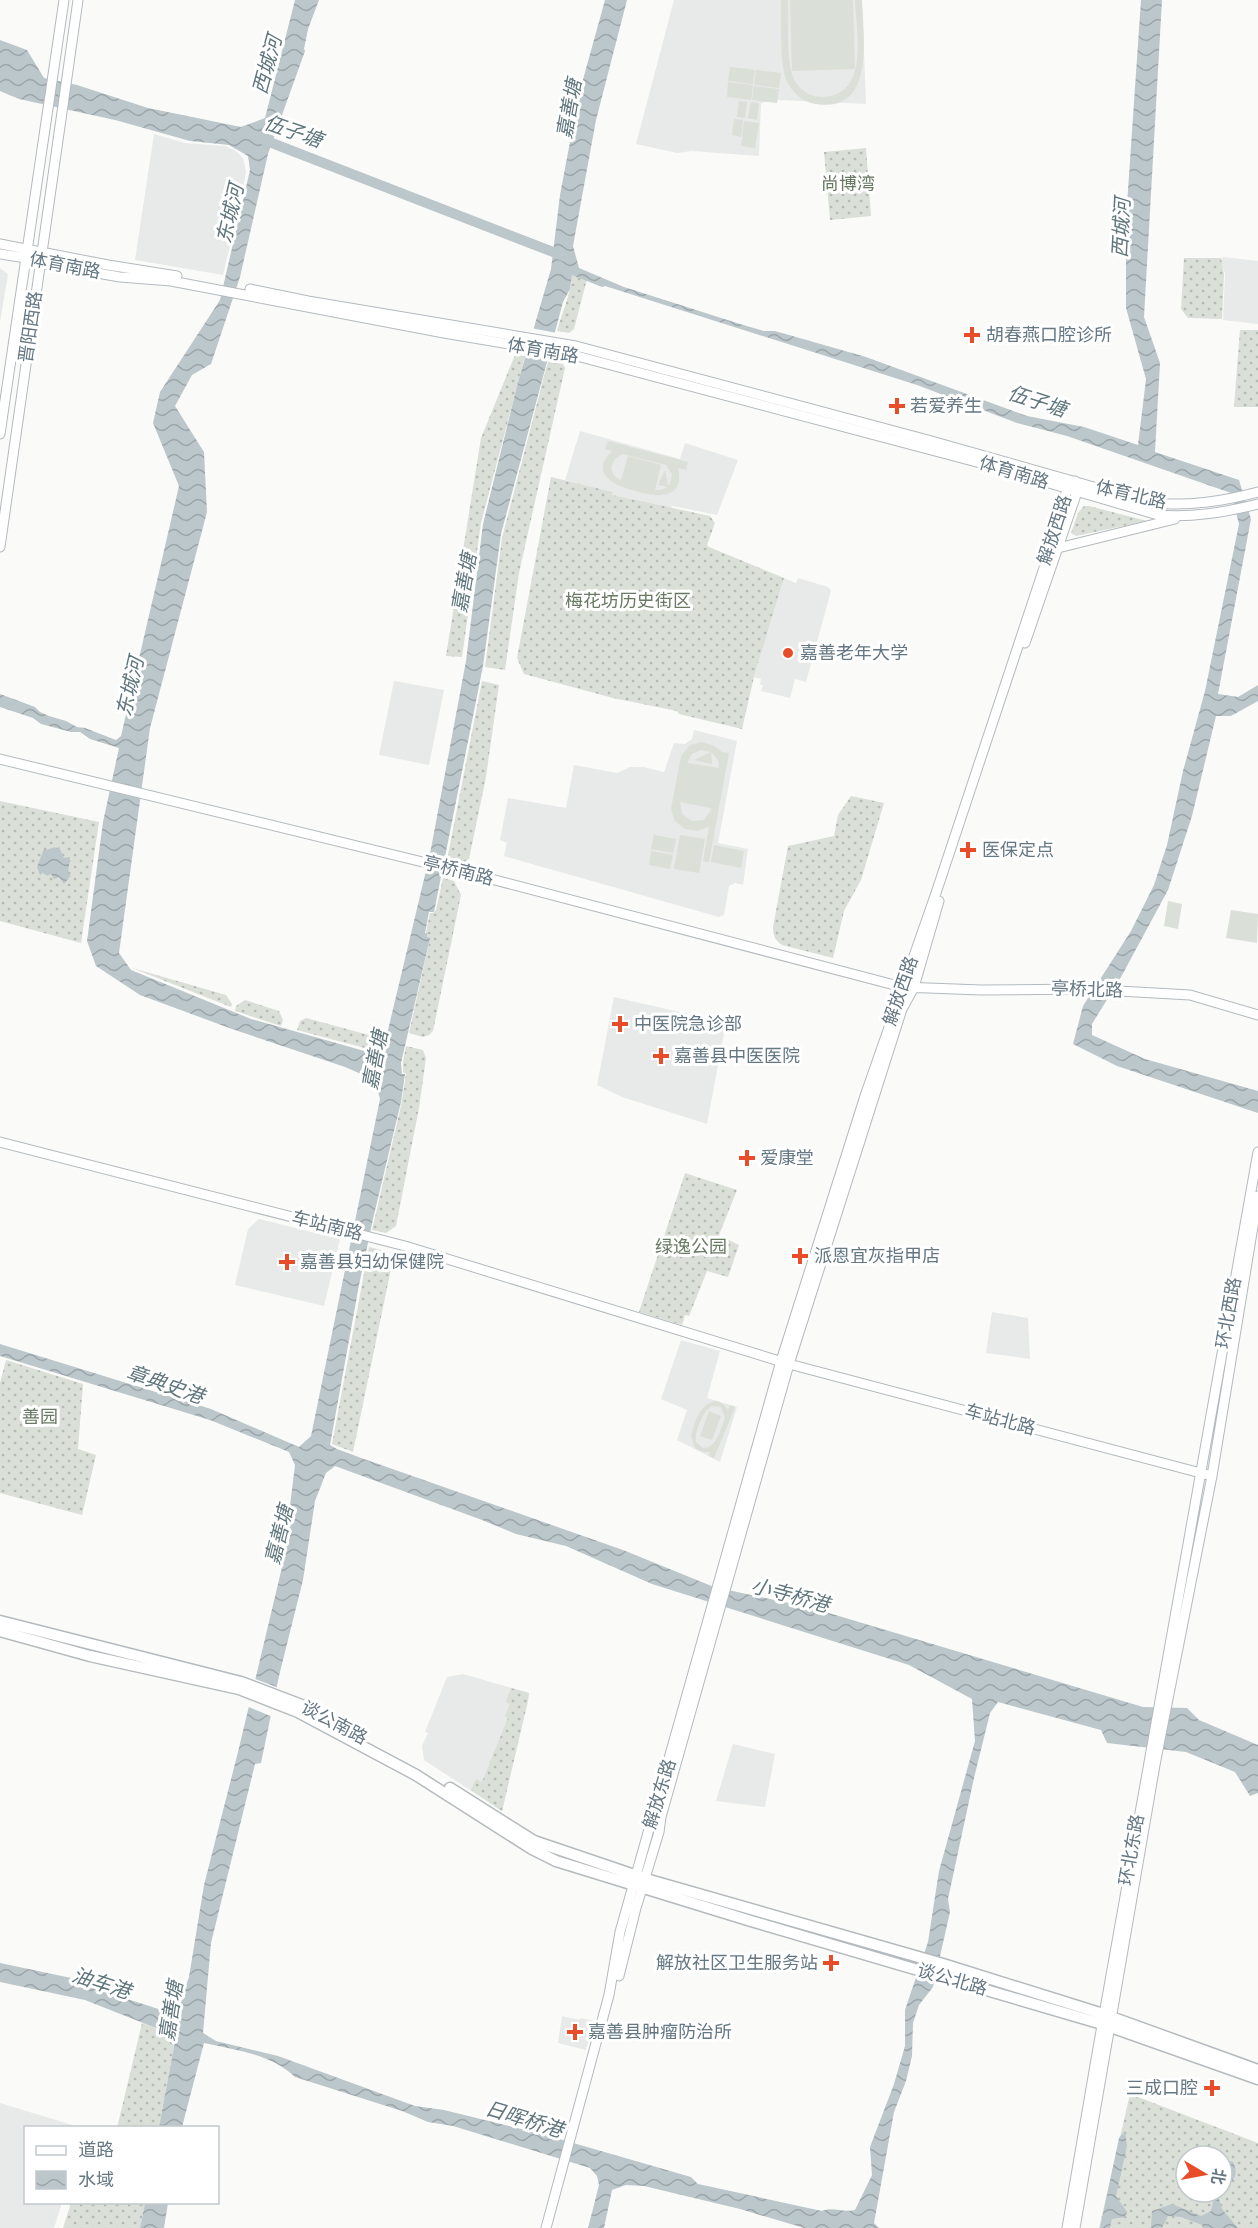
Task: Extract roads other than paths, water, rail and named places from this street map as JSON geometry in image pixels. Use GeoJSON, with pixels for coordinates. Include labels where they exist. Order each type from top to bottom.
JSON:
{"type":"FeatureCollection","features":[{"type":"Feature","properties":{"kind":"main road","name":"晋阳西路"},"geometry":{"type":"LineString","coordinates":[[0,435],[64,0]]}},
{"type":"Feature","properties":{"kind":"main road","name":"晋阳西路"},"geometry":{"type":"LineString","coordinates":[[0,547],[78,0]]}},
{"type":"Feature","properties":{"kind":"main road","name":"体育南路"},"geometry":{"type":"LineString","coordinates":[[0,244],[26,253],[40,263],[120,276],[202,284]]}},
{"type":"Feature","properties":{"kind":"main road","name":"体育南路"},"geometry":{"type":"LineString","coordinates":[[0,254],[42,253],[574,350],[1075,481]]}},
{"type":"Feature","properties":{"kind":"main road","name":"体育南路"},"geometry":{"type":"LineString","coordinates":[[574,350],[1077,492]]}},
{"type":"Feature","properties":{"kind":"main road","name":"解放西路"},"geometry":{"type":"LineString","coordinates":[[785,1362],[865,1096],[1044,568],[1047,549],[1067,489],[1075,481]]}},
{"type":"Feature","properties":{"kind":"main road","name":"解放西路"},"geometry":{"type":"LineString","coordinates":[[785,1362],[902,1009],[914,987],[941,894],[1077,492],[1075,481]]}},
{"type":"Feature","properties":{"kind":"main road","name":"体育北路"},"geometry":{"type":"LineString","coordinates":[[1075,481],[1150,503],[1181,505],[1222,502],[1258,492]]}},
{"type":"Feature","properties":{"kind":"main road","name":"体育北路"},"geometry":{"type":"LineString","coordinates":[[1077,492],[1158,515],[1190,516],[1226,512],[1258,504]]}},
{"type":"Feature","properties":{"kind":"main road"},"geometry":{"type":"LineString","coordinates":[[1058,549],[1190,516]]}},
{"type":"Feature","properties":{"kind":"main road","name":"亭桥南路"},"geometry":{"type":"LineString","coordinates":[[0,759],[476,875],[902,987],[914,987]]}},
{"type":"Feature","properties":{"kind":"main road","name":"亭桥北路"},"geometry":{"type":"LineString","coordinates":[[914,987],[981,990],[1120,990],[1190,995],[1258,1015]]}},
{"type":"Feature","properties":{"kind":"main road","name":"车站南路"},"geometry":{"type":"LineString","coordinates":[[0,1142],[381,1240],[785,1362]]}},
{"type":"Feature","properties":{"kind":"main road","name":"环北西路"},"geometry":{"type":"LineString","coordinates":[[1200,1474],[1258,1152]]}},
{"type":"Feature","properties":{"kind":"main road","name":"环北西路"},"geometry":{"type":"LineString","coordinates":[[1212,1476],[1258,1196]]}},
{"type":"Feature","properties":{"kind":"main road","name":"车站北路"},"geometry":{"type":"LineString","coordinates":[[785,1362],[1212,1476]]}},
{"type":"Feature","properties":{"kind":"main road","name":"解放东路"},"geometry":{"type":"LineString","coordinates":[[552,2228],[609,1995],[620,1932],[640,1882],[661,1817],[722,1582],[785,1362]]}},
{"type":"Feature","properties":{"kind":"main road","name":"环北东路"},"geometry":{"type":"LineString","coordinates":[[1166,1691],[1200,1474]]}},
{"type":"Feature","properties":{"kind":"main road","name":"环北东路"},"geometry":{"type":"LineString","coordinates":[[1067,2228],[1151,1765],[1212,1476]]}},
{"type":"Feature","properties":{"kind":"main road","name":"谈公南路"},"geometry":{"type":"LineString","coordinates":[[0,1621],[239,1686],[298,1708],[416,1775],[532,1849],[556,1861],[640,1882]]}},
{"type":"Feature","properties":{"kind":"main road","name":"谈公南路"},"geometry":{"type":"LineString","coordinates":[[0,1631],[90,1656],[239,1686]]}},
{"type":"Feature","properties":{"kind":"main road","name":"谈公北路"},"geometry":{"type":"LineString","coordinates":[[640,1882],[915,1963],[939,1976],[1106,2020],[1258,2079]]}},
{"type":"Feature","properties":{"kind":"main road","name":"谈公北路"},"geometry":{"type":"LineString","coordinates":[[915,1963],[944,1964],[1258,2070]]}},
{"type":"Feature","properties":{"kind":"main road","name":"环北东路"},"geometry":{"type":"LineString","coordinates":[[1075,2228],[1106,2020]]}},
{"type":"Feature","properties":{"kind":"main road","name":"解放东路"},"geometry":{"type":"LineString","coordinates":[[546,2228],[564,2177]]}},
{"type":"Feature","properties":{"kind":"water","name":"嘉善塘"},"geometry":{"type":"Polygon","coordinates":[[[295,0],[319,0],[308,29],[305,51],[268,154],[240,277],[211,364],[192,375],[175,406],[204,452],[207,512],[150,728],[119,953],[131,970],[251,1019],[375,1054],[383,1051],[430,854],[466,661],[483,524],[518,382],[551,269],[560,195],[579,94],[605,0],[627,0],[596,120],[573,246],[579,268],[624,287],[740,324],[764,331],[775,331],[866,357],[1027,416],[1084,427],[1138,445],[1146,379],[1126,308],[1126,219],[1141,0],[1162,0],[1144,317],[1160,363],[1155,452],[1239,480],[1251,519],[1218,694],[1238,697],[1258,685],[1258,701],[1231,716],[1216,716],[1192,816],[1168,890],[1121,977],[1092,1024],[1092,1035],[1145,1059],[1258,1091],[1258,1113],[1117,1066],[1073,1044],[1083,1006],[1131,931],[1154,885],[1167,845],[1183,771],[1205,691],[1239,524],[1231,493],[1067,436],[1017,423],[917,385],[605,286],[602,287],[572,275],[501,534],[483,666],[434,912],[429,912],[425,933],[430,938],[401,1063],[402,1074],[405,1074],[401,1102],[359,1285],[330,1445],[623,1550],[714,1587],[812,1608],[1143,1707],[1187,1708],[1199,1720],[1258,1745],[1258,1793],[1250,1796],[1235,1772],[1186,1752],[1107,1743],[1101,1730],[998,1702],[990,1713],[974,1778],[948,1899],[950,1912],[933,1987],[919,2005],[913,2023],[912,2056],[906,2081],[894,2112],[874,2223],[879,2228],[804,2228],[740,2209],[644,2186],[626,2185],[612,2190],[604,2228],[588,2228],[599,2185],[597,2176],[590,2168],[453,2126],[428,2122],[402,2111],[295,2077],[286,2069],[264,2058],[204,2043],[182,2126],[159,2126],[176,2036],[85,2000],[0,1982],[0,1963],[76,1979],[171,2013],[177,2011],[189,1977],[204,1885],[283,1563],[295,1465],[289,1452],[210,1420],[0,1356],[0,1344],[211,1409],[299,1447],[311,1436],[380,1099],[375,1080],[345,1067],[140,995],[96,966],[87,941],[103,822],[119,748],[90,739],[80,732],[71,732],[41,724],[33,718],[0,707],[0,694],[35,707],[40,712],[77,727],[116,740],[121,736],[179,486],[153,423],[160,392],[220,300],[250,170],[248,156],[229,145],[190,141],[115,120],[19,99],[0,91],[0,40],[27,50],[44,78],[77,85],[148,108],[241,127],[265,118],[295,0]],[[335,1466],[326,1473],[315,1501],[303,1580],[279,1676],[261,1763],[255,1764],[211,1943],[203,2033],[216,2041],[278,2056],[415,2106],[444,2110],[549,2136],[691,2177],[698,2184],[822,2211],[855,2210],[872,2175],[870,2147],[894,2084],[905,2046],[905,2010],[928,1942],[939,1871],[975,1741],[972,1699],[909,1665],[652,1584],[566,1546],[516,1534],[335,1466]]]}},
{"type":"Feature","properties":{"kind":"water"},"geometry":{"type":"Polygon","coordinates":[[[55,847],[56,849],[59,847],[64,858],[70,857],[68,874],[71,875],[64,884],[59,877],[54,879],[51,874],[47,876],[44,872],[40,875],[37,867],[43,851],[55,847]]]}},
{"type":"Feature","properties":{"kind":"water"},"geometry":{"type":"Polygon","coordinates":[[[1125,2131],[1127,2146],[1116,2196],[1127,2212],[1125,2217],[1112,2219],[1110,2228],[1100,2228],[1119,2138],[1125,2131]]]}},
{"type":"Feature","properties":{"kind":"water"},"geometry":{"type":"Polygon","coordinates":[[[145,2204],[168,2204],[164,2228],[140,2228],[145,2204]]]}},
{"type":"Feature","properties":{"kind":"water"},"geometry":{"type":"Polygon","coordinates":[[[1172,2204],[1201,2216],[1211,2211],[1213,2204],[1220,2204],[1238,2228],[1203,2228],[1202,2225],[1181,2217],[1168,2216],[1162,2228],[1151,2228],[1152,2211],[1172,2204]]]}},
{"type":"Feature","properties":{"kind":"waterway","name":"伍子塘"},"geometry":{"type":"LineString","coordinates":[[259,138],[566,257]]}},
{"type":"Feature","properties":{"kind":"place","name":"胡春燕口腔诊所"},"geometry":{"type":"Point","coordinates":[972,335]}},
{"type":"Feature","properties":{"kind":"place","name":"若爱养生"},"geometry":{"type":"Point","coordinates":[897,406]}},
{"type":"Feature","properties":{"kind":"place","name":"嘉善老年大学"},"geometry":{"type":"Point","coordinates":[788,653]}},
{"type":"Feature","properties":{"kind":"place","name":"医保定点"},"geometry":{"type":"Point","coordinates":[968,850]}},
{"type":"Feature","properties":{"kind":"place","name":"中医院急诊部"},"geometry":{"type":"Point","coordinates":[620,1024]}},
{"type":"Feature","properties":{"kind":"place","name":"嘉善县中医医院"},"geometry":{"type":"Point","coordinates":[661,1056]}},
{"type":"Feature","properties":{"kind":"place","name":"爱康堂"},"geometry":{"type":"Point","coordinates":[747,1158]}},
{"type":"Feature","properties":{"kind":"place","name":"派恩宜灰指甲店"},"geometry":{"type":"Point","coordinates":[800,1256]}},
{"type":"Feature","properties":{"kind":"place","name":"嘉善县妇幼保健院"},"geometry":{"type":"Point","coordinates":[287,1262]}},
{"type":"Feature","properties":{"kind":"place","name":"解放社区卫生服务站"},"geometry":{"type":"Point","coordinates":[831,1963]}},
{"type":"Feature","properties":{"kind":"place","name":"嘉善县肿瘤防治所"},"geometry":{"type":"Point","coordinates":[575,2032]}},
{"type":"Feature","properties":{"kind":"place","name":"三成口腔"},"geometry":{"type":"Point","coordinates":[1212,2088]}},
{"type":"Feature","properties":{"kind":"water label","name":"西城河"},"geometry":{"type":"Point","coordinates":[268,65]}},
{"type":"Feature","properties":{"kind":"water label","name":"东城河"},"geometry":{"type":"Point","coordinates":[231,214]}},
{"type":"Feature","properties":{"kind":"water label","name":"西城河"},"geometry":{"type":"Point","coordinates":[1122,228]}},
{"type":"Feature","properties":{"kind":"water label","name":"东城河"},"geometry":{"type":"Point","coordinates":[131,687]}},
{"type":"Feature","properties":{"kind":"water label","name":"章典史港"},"geometry":{"type":"Point","coordinates":[165,1385]}},
{"type":"Feature","properties":{"kind":"water label","name":"小寺桥港"},"geometry":{"type":"Point","coordinates":[790,1596]}},
{"type":"Feature","properties":{"kind":"water label","name":"油车港"},"geometry":{"type":"Point","coordinates":[101,1984]}},
{"type":"Feature","properties":{"kind":"water label","name":"日晖桥港"},"geometry":{"type":"Point","coordinates":[524,2120]}},
{"type":"Feature","properties":{"kind":"park label","name":"尚博湾"},"geometry":{"type":"Point","coordinates":[848,184]}},
{"type":"Feature","properties":{"kind":"park label","name":"梅花坊历史街区"},"geometry":{"type":"Point","coordinates":[628,601]}},
{"type":"Feature","properties":{"kind":"park label","name":"绿逸公园"},"geometry":{"type":"Point","coordinates":[691,1247]}},
{"type":"Feature","properties":{"kind":"park label","name":"善园"},"geometry":{"type":"Point","coordinates":[40,1417]}}]}
